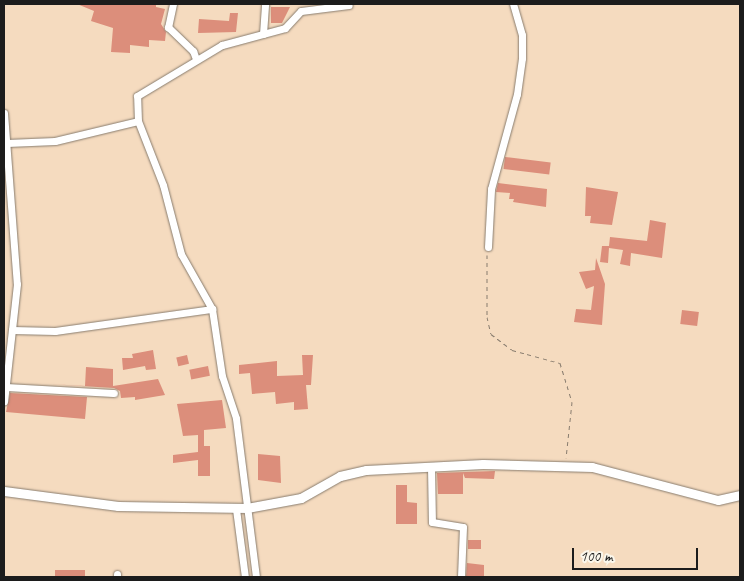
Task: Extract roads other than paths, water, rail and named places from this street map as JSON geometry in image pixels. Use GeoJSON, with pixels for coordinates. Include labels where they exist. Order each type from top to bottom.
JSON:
{"type":"FeatureCollection","features":[{"type":"Feature","properties":{"kind":"street"},"geometry":{"type":"LineString","coordinates":[[173,4],[168,26],[194,51],[196,59]]}},
{"type":"Feature","properties":{"kind":"street"},"geometry":{"type":"LineString","coordinates":[[262,34],[265,4]]}},
{"type":"Feature","properties":{"kind":"street"},"geometry":{"type":"LineString","coordinates":[[488,247],[491,189],[517,94],[522,58],[522,35],[513,4]]}},
{"type":"Feature","properties":{"kind":"street"},"geometry":{"type":"LineString","coordinates":[[256,577],[236,418],[222,376],[212,309],[181,254],[163,185],[138,121],[137,96],[222,45],[285,28],[301,11],[349,5]]}},
{"type":"Feature","properties":{"kind":"street"},"geometry":{"type":"LineString","coordinates":[[4,113],[17,284],[4,401]]}},
{"type":"Feature","properties":{"kind":"street"},"geometry":{"type":"LineString","coordinates":[[7,143],[55,141],[138,121]]}},
{"type":"Feature","properties":{"kind":"street"},"geometry":{"type":"LineString","coordinates":[[12,330],[55,331],[212,309]]}},
{"type":"Feature","properties":{"kind":"street"},"geometry":{"type":"LineString","coordinates":[[5,387],[114,393]]}},
{"type":"Feature","properties":{"kind":"street"},"geometry":{"type":"LineString","coordinates":[[4,490],[118,506],[247,508],[301,498],[340,476],[366,470],[483,464],[592,467],[718,500],[740,494]]}},
{"type":"Feature","properties":{"kind":"street"},"geometry":{"type":"LineString","coordinates":[[431,467],[432,522],[436,524],[461,524],[464,527],[461,577]]}},
{"type":"Feature","properties":{"kind":"street"},"geometry":{"type":"LineString","coordinates":[[236,508],[245,577]]}}]}
